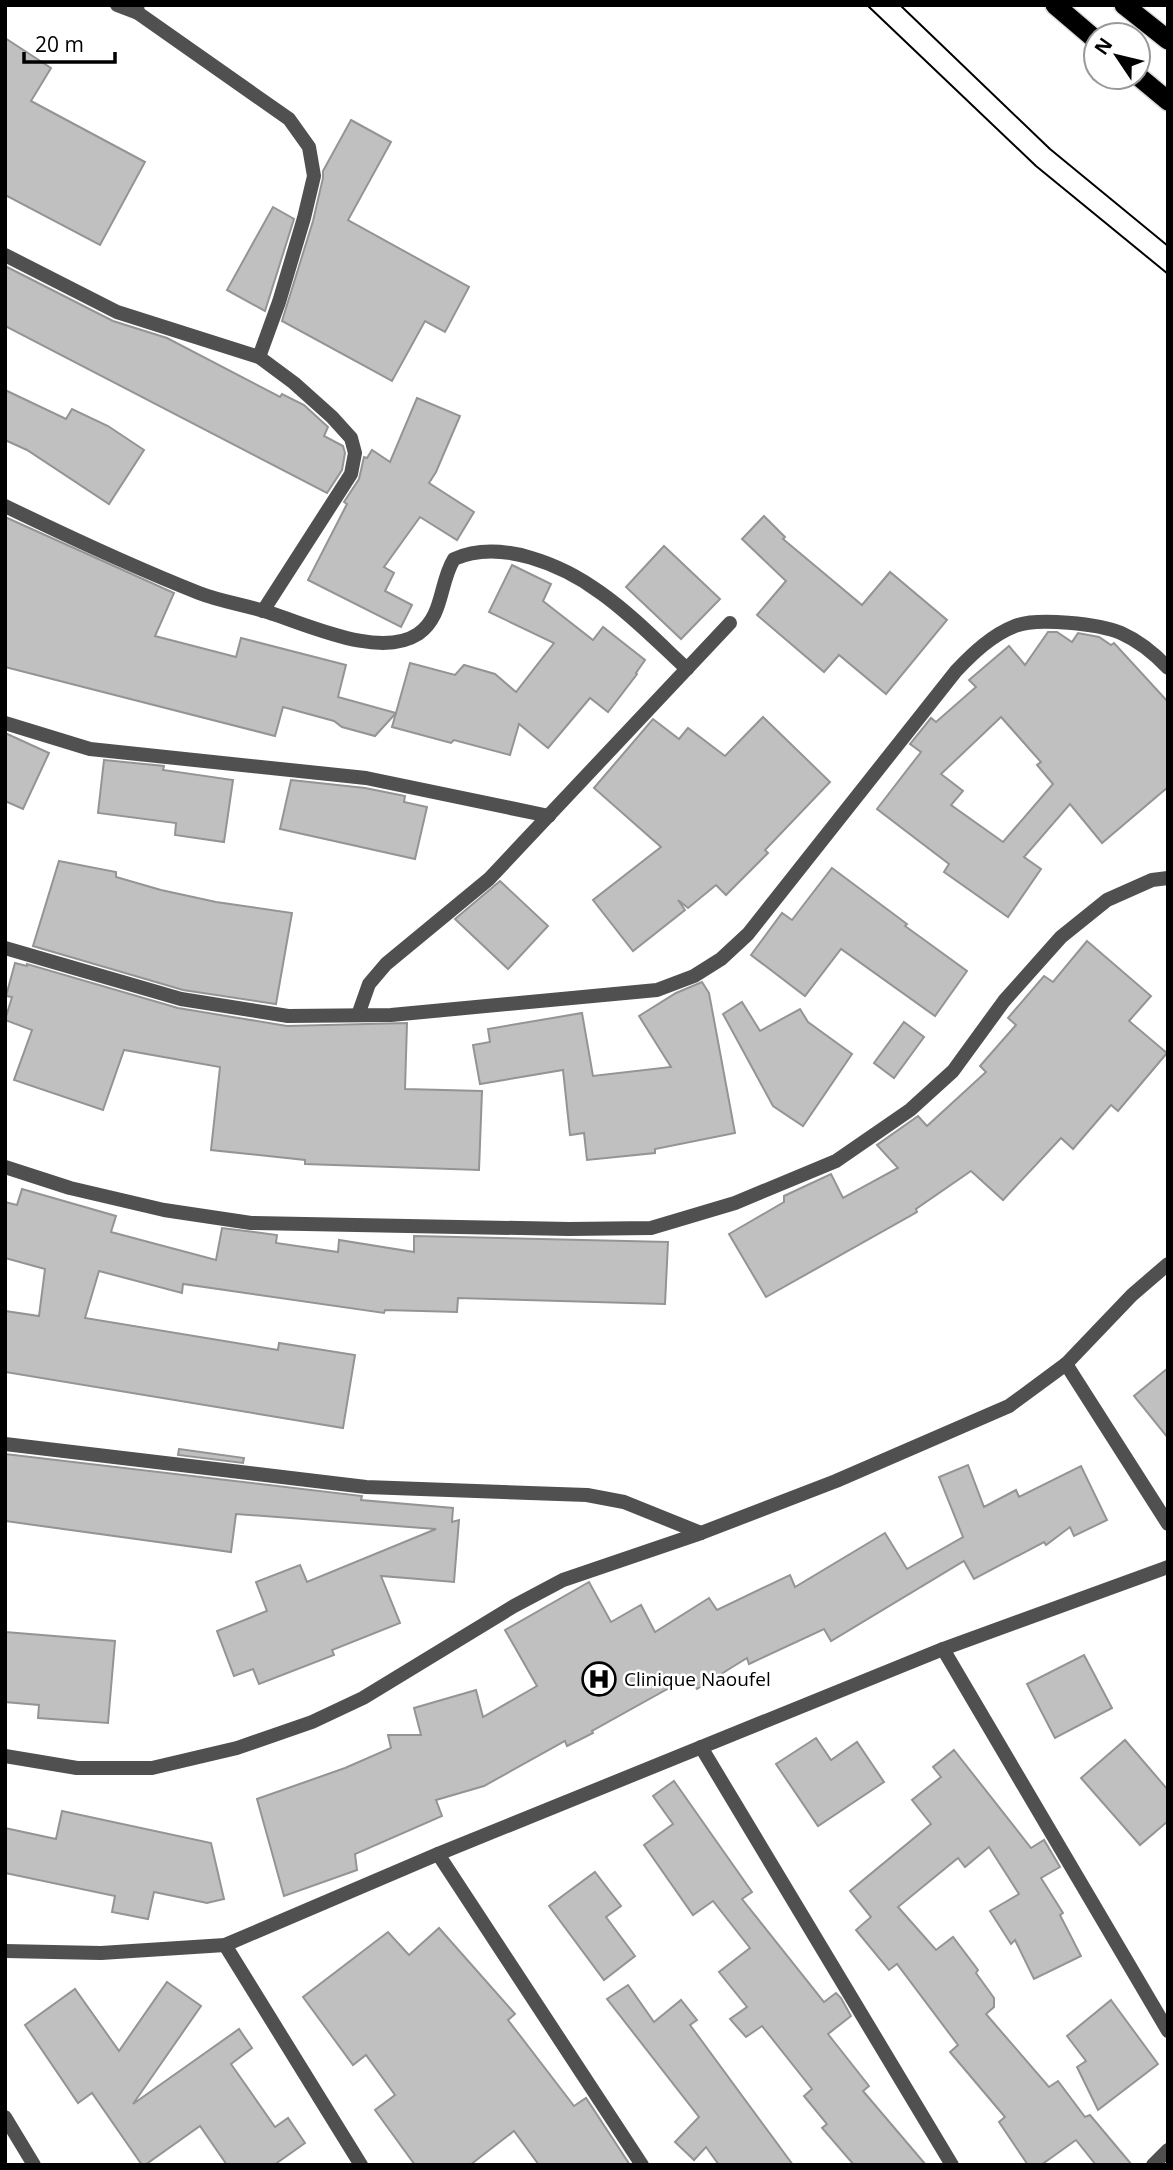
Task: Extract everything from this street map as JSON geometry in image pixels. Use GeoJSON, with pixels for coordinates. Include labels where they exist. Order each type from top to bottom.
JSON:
{"type":"FeatureCollection","features":[{"type":"Feature","properties":{"kind":"highway"},"geometry":{"type":"LineString","coordinates":[[1055,5],[1082,28]]}},
{"type":"Feature","properties":{"kind":"highway"},"geometry":{"type":"LineString","coordinates":[[1124,5],[1168,40]]}},
{"type":"Feature","properties":{"kind":"highway"},"geometry":{"type":"LineString","coordinates":[[1152,88],[1168,101]]}},
{"type":"Feature","properties":{"kind":"street"},"geometry":{"type":"LineString","coordinates":[[117,5],[138,9],[289,119],[309,147],[314,176],[279,302],[259,357]]}},
{"type":"Feature","properties":{"kind":"street"},"geometry":{"type":"LineString","coordinates":[[5,254],[117,312],[259,357],[332,416],[351,438],[355,453],[351,474],[263,611]]}},
{"type":"Feature","properties":{"kind":"street"},"geometry":{"type":"LineString","coordinates":[[5,506],[73,539],[201,593],[356,640],[387,644],[416,635],[428,625],[442,597],[449,567],[454,559],[494,550],[542,561],[600,592],[687,669]]}},
{"type":"Feature","properties":{"kind":"street"},"geometry":{"type":"LineString","coordinates":[[5,947],[181,999],[288,1016],[391,1015],[657,990],[694,976],[721,959],[748,934],[956,671],[979,648],[1015,626],[1034,621],[1068,623],[1120,632],[1155,654],[1168,668]]}},
{"type":"Feature","properties":{"kind":"street"},"geometry":{"type":"LineString","coordinates":[[358,1015],[369,984],[386,964],[489,879],[730,623]]}},
{"type":"Feature","properties":{"kind":"street"},"geometry":{"type":"LineString","coordinates":[[5,723],[90,749],[366,778],[549,816]]}},
{"type":"Feature","properties":{"kind":"street"},"geometry":{"type":"LineString","coordinates":[[5,1167],[83,1191],[164,1210],[251,1223],[651,1228],[735,1203],[836,1161],[910,1110],[953,1071],[1004,1002],[1061,937],[1107,900],[1152,880],[1168,878]]}},
{"type":"Feature","properties":{"kind":"street"},"geometry":{"type":"LineString","coordinates":[[5,1756],[77,1768],[152,1769],[237,1748],[312,1722],[363,1698],[514,1606],[563,1580],[701,1533],[836,1481],[1009,1406],[1066,1364],[1132,1295],[1168,1264]]}},
{"type":"Feature","properties":{"kind":"street"},"geometry":{"type":"LineString","coordinates":[[1066,1364],[1168,1524]]}},
{"type":"Feature","properties":{"kind":"street"},"geometry":{"type":"LineString","coordinates":[[5,1444],[366,1486],[587,1495],[624,1502],[701,1533]]}},
{"type":"Feature","properties":{"kind":"street"},"geometry":{"type":"LineString","coordinates":[[5,1951],[101,1953],[225,1945],[438,1854],[943,1649],[1168,1567]]}},
{"type":"Feature","properties":{"kind":"street"},"geometry":{"type":"LineString","coordinates":[[943,1649],[1168,2031]]}},
{"type":"Feature","properties":{"kind":"street"},"geometry":{"type":"LineString","coordinates":[[701,1747],[952,2165]]}},
{"type":"Feature","properties":{"kind":"street"},"geometry":{"type":"LineString","coordinates":[[438,1854],[642,2165]]}},
{"type":"Feature","properties":{"kind":"street"},"geometry":{"type":"LineString","coordinates":[[225,1945],[361,2165]]}},
{"type":"Feature","properties":{"kind":"street"},"geometry":{"type":"LineString","coordinates":[[5,2118],[34,2165]]}},
{"type":"Feature","properties":{"kind":"street"},"geometry":{"type":"LineString","coordinates":[[1153,2165],[1168,2150]]}},
{"type":"Feature","properties":{"kind":"building"},"geometry":{"type":"Polygon","coordinates":[[[5,38],[51,68],[31,101],[145,162],[100,245],[5,195],[5,38]]]}},
{"type":"Feature","properties":{"kind":"building"},"geometry":{"type":"Polygon","coordinates":[[[351,120],[391,142],[348,220],[469,287],[445,332],[425,321],[392,381],[282,321],[313,221],[323,171],[351,120]]]}},
{"type":"Feature","properties":{"kind":"building"},"geometry":{"type":"Polygon","coordinates":[[[273,207],[294,219],[265,311],[227,290],[273,207]]]}},
{"type":"Feature","properties":{"kind":"building"},"geometry":{"type":"Polygon","coordinates":[[[5,266],[113,321],[167,338],[280,397],[282,394],[304,405],[328,427],[324,436],[343,446],[345,453],[342,470],[327,493],[5,326],[5,266]]]}},
{"type":"Feature","properties":{"kind":"building"},"geometry":{"type":"Polygon","coordinates":[[[5,390],[66,419],[72,409],[108,426],[144,450],[109,504],[27,450],[5,440],[5,390]]]}},
{"type":"Feature","properties":{"kind":"building"},"geometry":{"type":"Polygon","coordinates":[[[417,398],[460,416],[429,483],[474,512],[457,540],[420,517],[384,567],[394,573],[385,591],[412,605],[401,627],[308,580],[347,504],[344,502],[359,479],[364,457],[367,458],[372,450],[390,462],[417,398]]]}},
{"type":"Feature","properties":{"kind":"building"},"geometry":{"type":"Polygon","coordinates":[[[764,516],[785,537],[783,539],[862,605],[890,572],[947,620],[886,694],[839,655],[824,672],[757,615],[786,581],[742,539],[764,516]]]}},
{"type":"Feature","properties":{"kind":"building"},"geometry":{"type":"Polygon","coordinates":[[[5,517],[174,593],[155,636],[236,657],[241,638],[346,665],[338,697],[396,713],[375,736],[283,707],[275,736],[5,667],[5,517]]]}},
{"type":"Feature","properties":{"kind":"building"},"geometry":{"type":"Polygon","coordinates":[[[664,546],[720,599],[681,639],[626,587],[664,546]]]}},
{"type":"Feature","properties":{"kind":"building"},"geometry":{"type":"Polygon","coordinates":[[[512,565],[551,584],[543,601],[593,640],[603,627],[645,660],[637,674],[608,712],[590,698],[548,748],[519,724],[510,755],[392,727],[410,663],[455,675],[464,665],[495,674],[516,692],[554,643],[489,612],[512,565]]]}},
{"type":"Feature","properties":{"kind":"building"},"geometry":{"type":"Polygon","coordinates":[[[1048,632],[1057,632],[1072,642],[1078,633],[1099,637],[1111,645],[1114,643],[1168,702],[1168,787],[1102,843],[1070,804],[1024,857],[1041,869],[1008,917],[944,872],[949,864],[877,809],[921,752],[910,744],[931,718],[936,722],[976,687],[969,680],[1009,646],[1025,665],[1048,632]],[[1001,717],[941,774],[963,791],[951,805],[1003,842],[1053,784],[1037,765],[1041,762],[1001,717]]]}},
{"type":"Feature","properties":{"kind":"building"},"geometry":{"type":"Polygon","coordinates":[[[763,717],[830,782],[765,850],[768,853],[726,895],[716,885],[688,908],[678,900],[685,910],[633,951],[593,900],[661,847],[594,788],[653,719],[679,739],[688,728],[725,756],[763,717]]]}},
{"type":"Feature","properties":{"kind":"building"},"geometry":{"type":"Polygon","coordinates":[[[5,733],[49,753],[23,809],[5,801],[5,733]]]}},
{"type":"Feature","properties":{"kind":"building"},"geometry":{"type":"Polygon","coordinates":[[[104,760],[164,766],[163,770],[233,780],[224,842],[175,835],[176,823],[98,813],[104,760]]]}},
{"type":"Feature","properties":{"kind":"building"},"geometry":{"type":"Polygon","coordinates":[[[291,780],[365,788],[405,796],[404,802],[427,807],[415,859],[280,829],[291,780]]]}},
{"type":"Feature","properties":{"kind":"building"},"geometry":{"type":"Polygon","coordinates":[[[59,861],[116,872],[116,877],[161,890],[216,902],[292,913],[276,1004],[183,990],[33,946],[59,861]]]}},
{"type":"Feature","properties":{"kind":"building"},"geometry":{"type":"Polygon","coordinates":[[[832,868],[967,971],[935,1016],[841,949],[805,996],[751,955],[782,913],[792,920],[832,868]]]}},
{"type":"Feature","properties":{"kind":"building"},"geometry":{"type":"Polygon","coordinates":[[[500,881],[548,926],[508,969],[455,919],[500,881]]]}},
{"type":"Feature","properties":{"kind":"building"},"geometry":{"type":"Polygon","coordinates":[[[1087,941],[1151,996],[1129,1021],[1167,1053],[1118,1111],[1111,1105],[1073,1149],[1061,1138],[1003,1200],[971,1171],[916,1209],[917,1212],[766,1297],[729,1234],[784,1202],[784,1196],[831,1174],[843,1198],[898,1168],[877,1145],[918,1116],[927,1126],[986,1072],[980,1066],[1016,1025],[1008,1018],[1044,976],[1053,982],[1087,941]]]}},
{"type":"Feature","properties":{"kind":"building"},"geometry":{"type":"Polygon","coordinates":[[[15,963],[27,964],[178,1008],[287,1026],[407,1023],[405,1089],[482,1091],[479,1170],[305,1164],[305,1160],[211,1150],[220,1067],[124,1050],[103,1110],[14,1080],[32,1030],[5,1020],[12,997],[6,996],[15,963]]]}},
{"type":"Feature","properties":{"kind":"building"},"geometry":{"type":"Polygon","coordinates":[[[702,982],[709,993],[735,1133],[655,1149],[655,1153],[587,1160],[584,1133],[570,1135],[563,1070],[480,1084],[473,1045],[490,1042],[488,1029],[582,1013],[593,1076],[671,1067],[639,1016],[676,993],[702,982]]]}},
{"type":"Feature","properties":{"kind":"building"},"geometry":{"type":"Polygon","coordinates":[[[742,1002],[760,1031],[800,1009],[808,1022],[852,1054],[803,1126],[773,1106],[723,1014],[742,1002]]]}},
{"type":"Feature","properties":{"kind":"building"},"geometry":{"type":"Polygon","coordinates":[[[904,1022],[924,1037],[894,1078],[874,1063],[904,1022]]]}},
{"type":"Feature","properties":{"kind":"building"},"geometry":{"type":"Polygon","coordinates":[[[22,1189],[116,1216],[111,1232],[216,1260],[222,1228],[277,1235],[276,1243],[338,1252],[339,1240],[414,1252],[414,1236],[668,1242],[665,1304],[458,1298],[457,1312],[385,1310],[384,1313],[183,1284],[182,1293],[99,1271],[85,1318],[278,1350],[279,1343],[355,1355],[343,1428],[5,1372],[5,1311],[39,1316],[45,1269],[5,1258],[5,1202],[17,1205],[22,1189]]]}},
{"type":"Feature","properties":{"kind":"building"},"geometry":{"type":"Polygon","coordinates":[[[1168,1368],[1168,1438],[1134,1396],[1168,1368]]]}},
{"type":"Feature","properties":{"kind":"building"},"geometry":{"type":"Polygon","coordinates":[[[179,1449],[244,1458],[243,1463],[178,1455],[179,1449]]]}},
{"type":"Feature","properties":{"kind":"building"},"geometry":{"type":"Polygon","coordinates":[[[5,1454],[362,1496],[361,1500],[453,1508],[452,1522],[459,1520],[454,1582],[381,1576],[400,1623],[332,1650],[334,1655],[259,1684],[253,1669],[234,1676],[217,1631],[267,1611],[256,1582],[300,1565],[307,1582],[436,1529],[236,1514],[231,1552],[5,1521],[5,1454]]]}},
{"type":"Feature","properties":{"kind":"building"},"geometry":{"type":"Polygon","coordinates":[[[968,1465],[984,1507],[1016,1490],[1019,1497],[1081,1466],[1107,1520],[1074,1536],[1070,1527],[1046,1545],[1044,1542],[974,1579],[964,1561],[831,1641],[824,1629],[749,1664],[747,1658],[697,1689],[689,1677],[567,1746],[565,1741],[484,1786],[436,1800],[442,1816],[355,1854],[357,1870],[284,1896],[257,1799],[345,1768],[391,1748],[388,1735],[421,1735],[414,1708],[476,1690],[483,1717],[537,1686],[505,1630],[589,1582],[611,1622],[641,1605],[655,1632],[709,1598],[717,1610],[790,1575],[795,1587],[885,1533],[907,1569],[963,1537],[939,1477],[968,1465]]]}},
{"type":"Feature","properties":{"kind":"building"},"geometry":{"type":"Polygon","coordinates":[[[5,1632],[115,1641],[108,1723],[38,1718],[39,1705],[5,1702],[5,1632]]]}},
{"type":"Feature","properties":{"kind":"building"},"geometry":{"type":"Polygon","coordinates":[[[1084,1655],[1112,1708],[1055,1738],[1027,1684],[1084,1655]]]}},
{"type":"Feature","properties":{"kind":"building"},"geometry":{"type":"Polygon","coordinates":[[[816,1738],[831,1760],[857,1742],[884,1782],[818,1826],[776,1764],[816,1738]]]}},
{"type":"Feature","properties":{"kind":"building"},"geometry":{"type":"Polygon","coordinates":[[[1125,1740],[1168,1790],[1168,1821],[1140,1845],[1081,1778],[1125,1740]]]}},
{"type":"Feature","properties":{"kind":"building"},"geometry":{"type":"Polygon","coordinates":[[[954,1750],[1031,1848],[1044,1840],[1060,1867],[1041,1878],[1063,1913],[1060,1915],[1081,1956],[1034,1979],[1015,1940],[1011,1944],[990,1911],[1019,1894],[989,1847],[965,1867],[958,1858],[898,1907],[936,1950],[953,1937],[978,1970],[976,1973],[994,1998],[994,2007],[986,2014],[1049,2087],[1058,2081],[1085,2117],[1090,2115],[1132,2165],[1096,2165],[1076,2140],[1041,2165],[1028,2165],[999,2122],[1005,2117],[950,2052],[958,2045],[897,1964],[889,1970],[856,1930],[871,1917],[850,1891],[931,1824],[912,1800],[941,1777],[933,1767],[954,1750]]]}},
{"type":"Feature","properties":{"kind":"building"},"geometry":{"type":"Polygon","coordinates":[[[674,1781],[752,1892],[742,1899],[824,2002],[836,1993],[841,1998],[851,2016],[828,2034],[869,2086],[863,2091],[926,2165],[854,2165],[822,2128],[827,2124],[804,2096],[812,2089],[762,2026],[746,2037],[730,2019],[747,2007],[719,1972],[750,1948],[713,1901],[693,1915],[644,1845],[673,1824],[653,1796],[674,1781]]]}},
{"type":"Feature","properties":{"kind":"building"},"geometry":{"type":"Polygon","coordinates":[[[62,1811],[211,1843],[224,1899],[207,1903],[154,1892],[148,1919],[112,1912],[115,1896],[5,1873],[5,1828],[56,1839],[62,1811]]]}},
{"type":"Feature","properties":{"kind":"building"},"geometry":{"type":"Polygon","coordinates":[[[595,1872],[621,1906],[606,1917],[635,1956],[604,1980],[549,1906],[595,1872]]]}},
{"type":"Feature","properties":{"kind":"building"},"geometry":{"type":"Polygon","coordinates":[[[439,1928],[515,2014],[508,2020],[574,2106],[586,2098],[630,2165],[539,2165],[514,2131],[470,2165],[415,2165],[375,2110],[395,2095],[366,2055],[353,2065],[303,1997],[388,1932],[409,1955],[439,1928]]]}},
{"type":"Feature","properties":{"kind":"building"},"geometry":{"type":"Polygon","coordinates":[[[167,1982],[201,2006],[133,2104],[239,2029],[252,2048],[231,2064],[275,2127],[288,2118],[305,2143],[274,2165],[227,2165],[200,2126],[142,2165],[92,2093],[78,2103],[25,2025],[75,1989],[119,2051],[167,1982]]]}},
{"type":"Feature","properties":{"kind":"building"},"geometry":{"type":"Polygon","coordinates":[[[628,1985],[654,2022],[681,2000],[697,2020],[690,2025],[793,2165],[719,2165],[706,2147],[694,2160],[675,2142],[699,2117],[607,1999],[628,1985]]]}},
{"type":"Feature","properties":{"kind":"building"},"geometry":{"type":"Polygon","coordinates":[[[1111,2000],[1158,2064],[1098,2110],[1077,2067],[1086,2061],[1067,2036],[1111,2000]]]}},
{"type":"Feature","properties":{"kind":"tram line"},"geometry":{"type":"LineString","coordinates":[[867,5],[1036,166],[1168,274]]}},
{"type":"Feature","properties":{"kind":"tram line"},"geometry":{"type":"LineString","coordinates":[[900,5],[1050,149],[1168,246]]}},
{"type":"Feature","properties":{"kind":"place","name":"Clinique Naoufel"},"geometry":{"type":"Point","coordinates":[599,1679]}}]}
